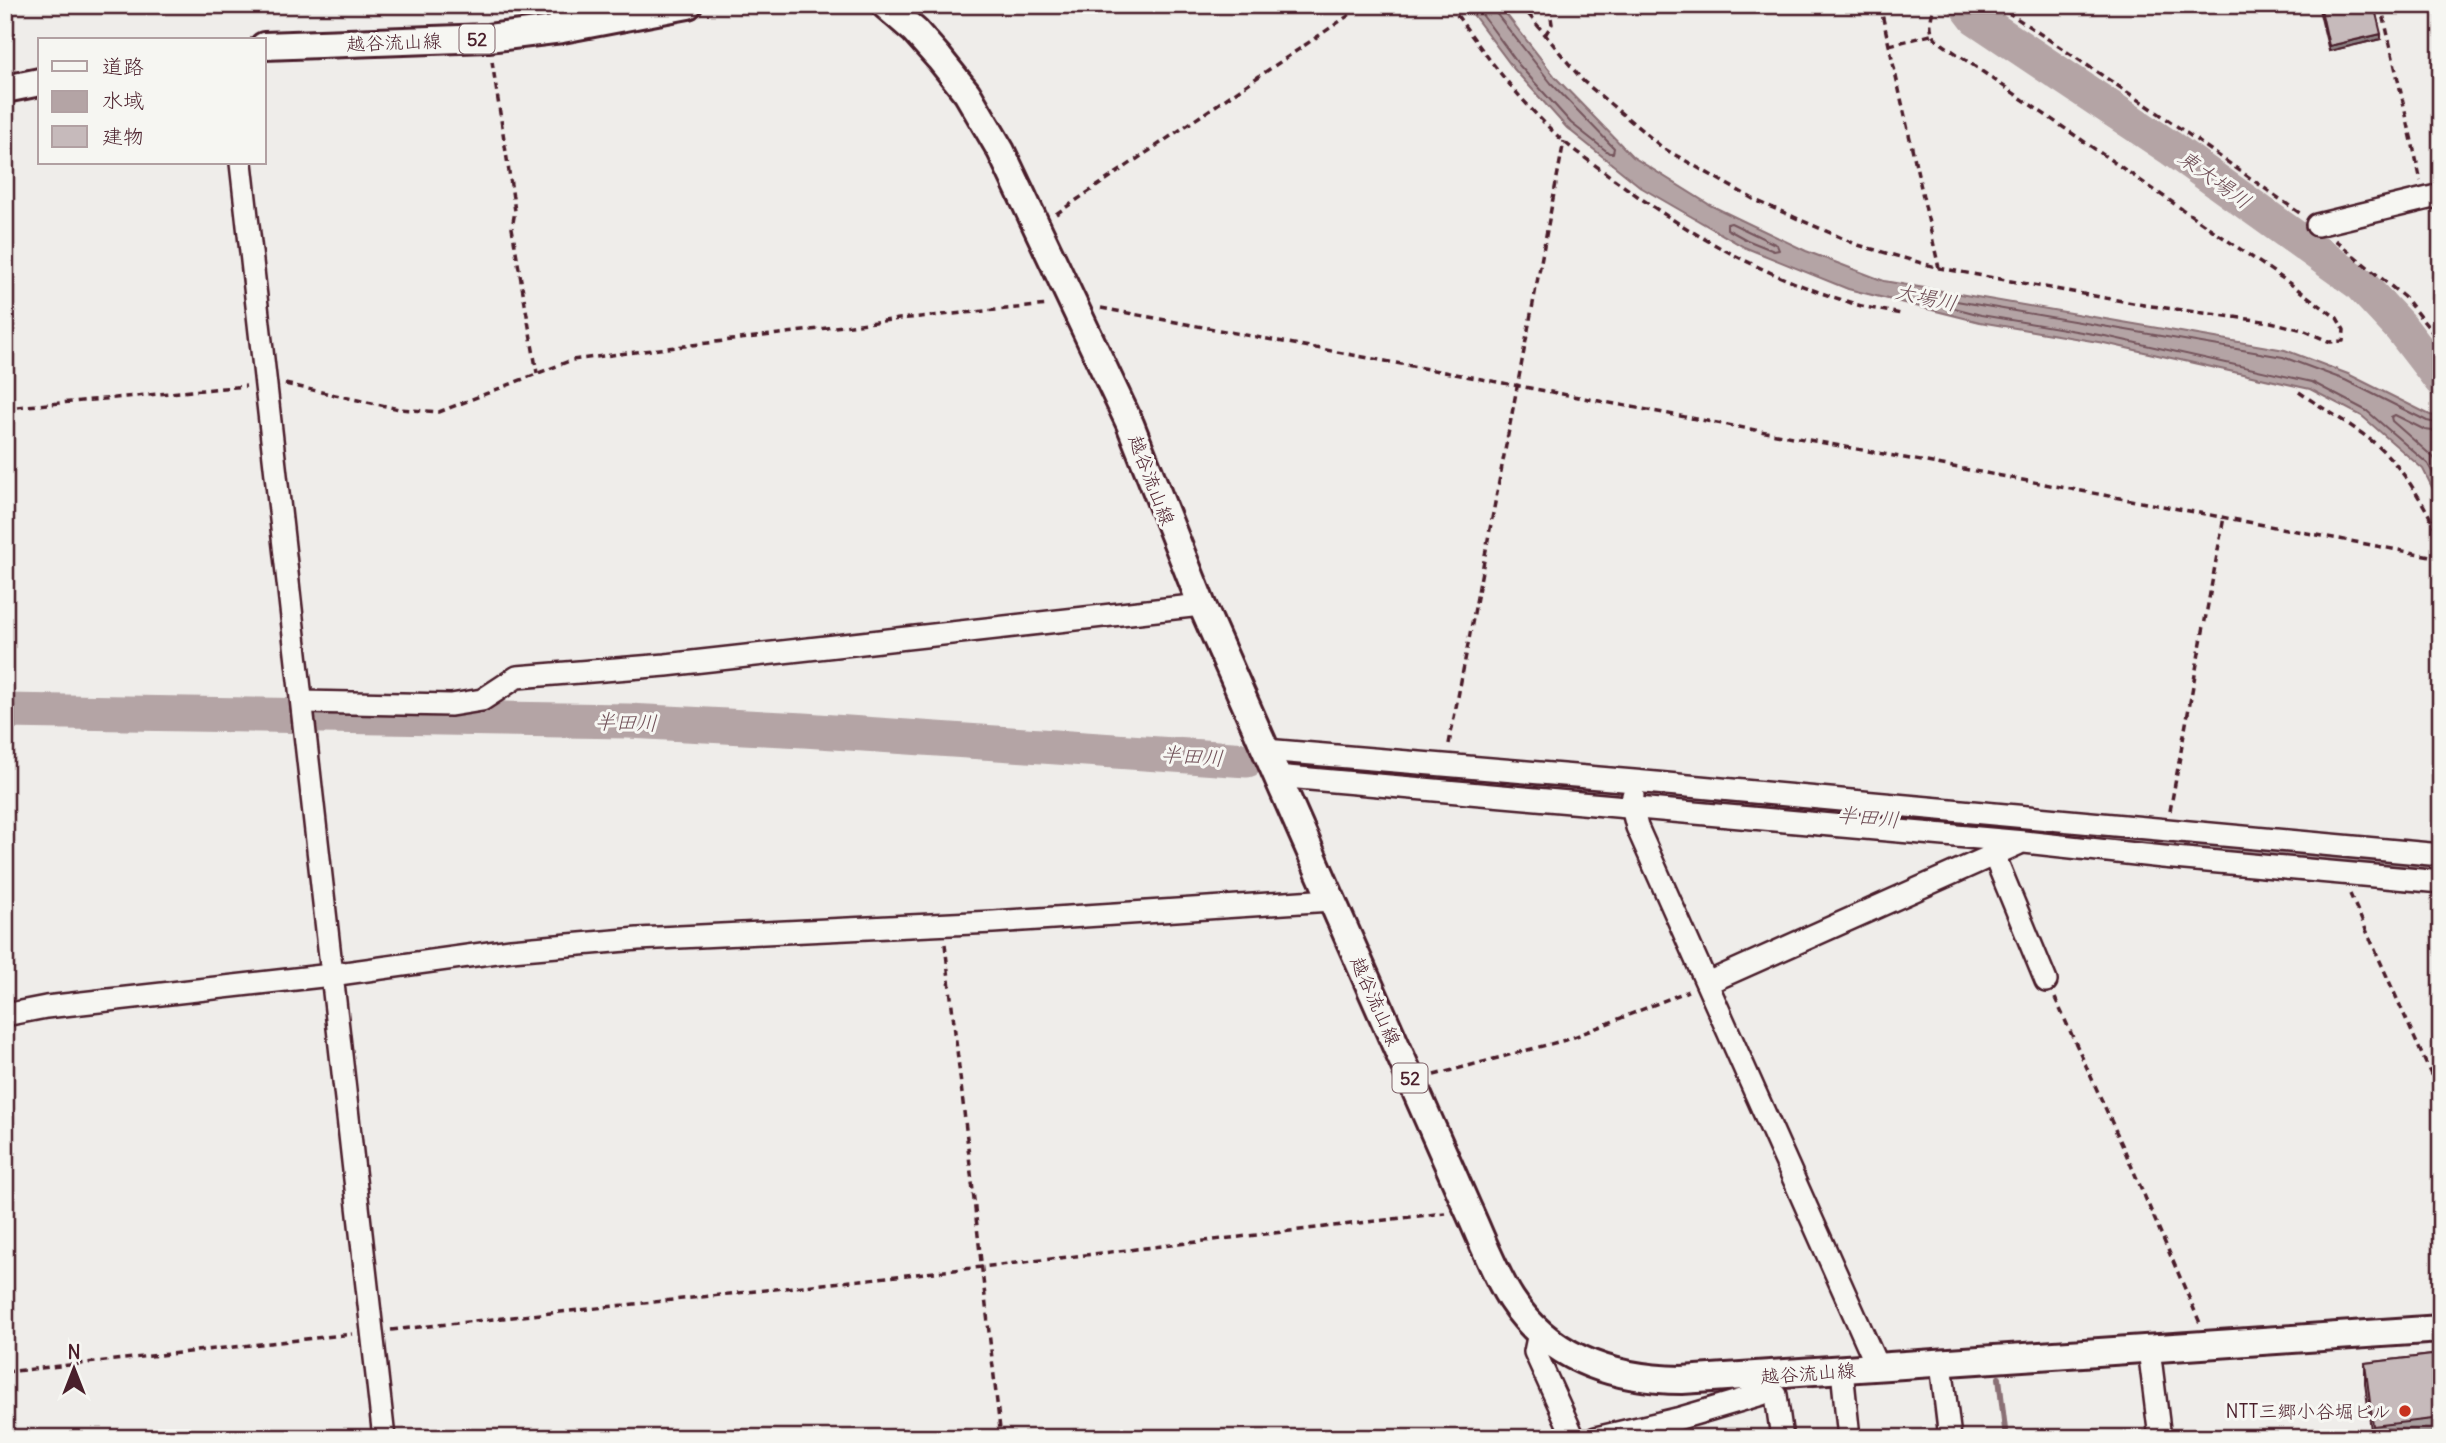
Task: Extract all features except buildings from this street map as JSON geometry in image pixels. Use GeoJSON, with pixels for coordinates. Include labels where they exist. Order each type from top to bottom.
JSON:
{"type":"FeatureCollection","features":[{"type":"Feature","properties":{"kind":"main road","name":"越谷流山線"},"geometry":{"type":"LineString","coordinates":[[266,46],[488,38],[561,17],[688,5]]}},
{"type":"Feature","properties":{"kind":"main road","name":"越谷流山線"},"geometry":{"type":"LineString","coordinates":[[885,5],[915,32],[967,93],[1001,151],[1130,424],[1201,603],[1467,1207],[1510,1297],[1539,1333],[1575,1358],[1627,1375],[1656,1380],[1764,1384],[1842,1370],[2441,1329]]}},
{"type":"Feature","properties":{"kind":"main road"},"geometry":{"type":"LineString","coordinates":[[5,89],[38,82]]}},
{"type":"Feature","properties":{"kind":"street"},"geometry":{"type":"LineString","coordinates":[[241,164],[384,1438]]}},
{"type":"Feature","properties":{"kind":"street"},"geometry":{"type":"LineString","coordinates":[[2317,225],[2433,196]]}},
{"type":"Feature","properties":{"kind":"street"},"geometry":{"type":"LineString","coordinates":[[303,710],[468,703],[482,700],[517,677],[666,665],[1201,603]]}},
{"type":"Feature","properties":{"kind":"street"},"geometry":{"type":"LineString","coordinates":[[1265,750],[1447,765],[1633,794],[1986,834],[2024,842],[2441,882]]}},
{"type":"Feature","properties":{"kind":"street"},"geometry":{"type":"LineString","coordinates":[[1276,776],[1633,794]]}},
{"type":"Feature","properties":{"kind":"street"},"geometry":{"type":"LineString","coordinates":[[1633,794],[1637,827],[1878,1368]]}},
{"type":"Feature","properties":{"kind":"street"},"geometry":{"type":"LineString","coordinates":[[1707,983],[1986,834],[2166,831],[2441,855]]}},
{"type":"Feature","properties":{"kind":"street"},"geometry":{"type":"LineString","coordinates":[[1986,834],[2046,981]]}},
{"type":"Feature","properties":{"kind":"street"},"geometry":{"type":"LineString","coordinates":[[5,1015],[46,1007],[331,975],[511,950],[638,940],[943,925],[1331,900]]}},
{"type":"Feature","properties":{"kind":"street"},"geometry":{"type":"LineString","coordinates":[[1539,1333],[1535,1352],[1574,1438]]}},
{"type":"Feature","properties":{"kind":"street"},"geometry":{"type":"LineString","coordinates":[[2149,1349],[2160,1438]]}},
{"type":"Feature","properties":{"kind":"street"},"geometry":{"type":"LineString","coordinates":[[1941,1363],[1950,1438]]}},
{"type":"Feature","properties":{"kind":"street"},"geometry":{"type":"LineString","coordinates":[[1842,1370],[1849,1438]]}},
{"type":"Feature","properties":{"kind":"street"},"geometry":{"type":"LineString","coordinates":[[1596,1438],[1762,1395],[1764,1384]]}},
{"type":"Feature","properties":{"kind":"street"},"geometry":{"type":"LineString","coordinates":[[1764,1384],[1776,1395],[1782,1438]]}},
{"type":"Feature","properties":{"kind":"path"},"geometry":{"type":"LineString","coordinates":[[1037,227],[1364,5]]}},
{"type":"Feature","properties":{"kind":"path"},"geometry":{"type":"LineString","coordinates":[[1450,5],[1489,60],[1519,96],[1564,141],[1638,197],[1706,242],[1782,277],[1849,303],[1901,314]]}},
{"type":"Feature","properties":{"kind":"path"},"geometry":{"type":"LineString","coordinates":[[1521,5],[1583,82],[1663,148],[1755,200],[1858,245],[1939,268],[2144,305],[2271,322],[2303,330],[2330,342],[2343,341],[2344,330],[2337,318],[1932,34],[1930,24],[1934,5]]}},
{"type":"Feature","properties":{"kind":"path"},"geometry":{"type":"LineString","coordinates":[[1545,36],[1552,24],[1549,5]]}},
{"type":"Feature","properties":{"kind":"path"},"geometry":{"type":"LineString","coordinates":[[1880,5],[1939,268]]}},
{"type":"Feature","properties":{"kind":"path"},"geometry":{"type":"LineString","coordinates":[[1997,5],[2154,110],[2317,225],[2403,297],[2441,343]]}},
{"type":"Feature","properties":{"kind":"path"},"geometry":{"type":"LineString","coordinates":[[2381,5],[2433,196]]}},
{"type":"Feature","properties":{"kind":"path"},"geometry":{"type":"LineString","coordinates":[[1889,45],[1932,34]]}},
{"type":"Feature","properties":{"kind":"path"},"geometry":{"type":"LineString","coordinates":[[488,38],[514,211],[512,228],[537,373]]}},
{"type":"Feature","properties":{"kind":"path"},"geometry":{"type":"LineString","coordinates":[[1447,765],[1564,141]]}},
{"type":"Feature","properties":{"kind":"path"},"geometry":{"type":"LineString","coordinates":[[5,408],[281,383],[398,410],[439,412],[572,360],[899,319],[1073,302],[2441,558]]}},
{"type":"Feature","properties":{"kind":"path"},"geometry":{"type":"LineString","coordinates":[[2299,392],[2374,442],[2407,479],[2441,539]]}},
{"type":"Feature","properties":{"kind":"path"},"geometry":{"type":"LineString","coordinates":[[2166,831],[2224,517]]}},
{"type":"Feature","properties":{"kind":"path"},"geometry":{"type":"LineString","coordinates":[[2345,874],[2345,882],[2441,1097]]}},
{"type":"Feature","properties":{"kind":"path"},"geometry":{"type":"LineString","coordinates":[[943,925],[1001,1438]]}},
{"type":"Feature","properties":{"kind":"path"},"geometry":{"type":"LineString","coordinates":[[2046,981],[2130,1162],[2202,1328],[2206,1345]]}},
{"type":"Feature","properties":{"kind":"path"},"geometry":{"type":"LineString","coordinates":[[1411,1081],[1569,1039],[1707,983]]}},
{"type":"Feature","properties":{"kind":"path"},"geometry":{"type":"LineString","coordinates":[[5,1372],[982,1267],[1445,1213],[1467,1207]]}},
{"type":"Feature","properties":{"kind":"water","name":"大場川"},"geometry":{"type":"Polygon","coordinates":[[[1466,5],[1499,5],[1556,78],[1633,157],[1710,205],[1806,251],[1884,281],[2285,350],[2348,374],[2430,415],[2441,417],[2441,505],[2423,469],[2362,416],[2310,389],[2104,343],[1980,322],[1848,289],[1744,247],[1642,188],[1567,128],[1514,69],[1466,5]]]}},
{"type":"Feature","properties":{"kind":"waterway","name":"東大場川"},"geometry":{"type":"LineString","coordinates":[[1966,5],[1976,18],[2172,149],[2359,283],[2401,328],[2441,380]]}},
{"type":"Feature","properties":{"kind":"waterway","name":"半田川"},"geometry":{"type":"LineString","coordinates":[[5,711],[628,721],[1247,760]]}},
{"type":"Feature","properties":{"kind":"waterway","name":"半田川"},"geometry":{"type":"LineString","coordinates":[[1295,764],[2441,869]]}},
{"type":"Feature","properties":{"kind":"waterway"},"geometry":{"type":"LineString","coordinates":[[1999,1378],[2006,1438]]}},
{"type":"Feature","properties":{"kind":"place","name":"NTT三郷小谷堀ビル"},"geometry":{"type":"Point","coordinates":[2405,1411]}}]}
